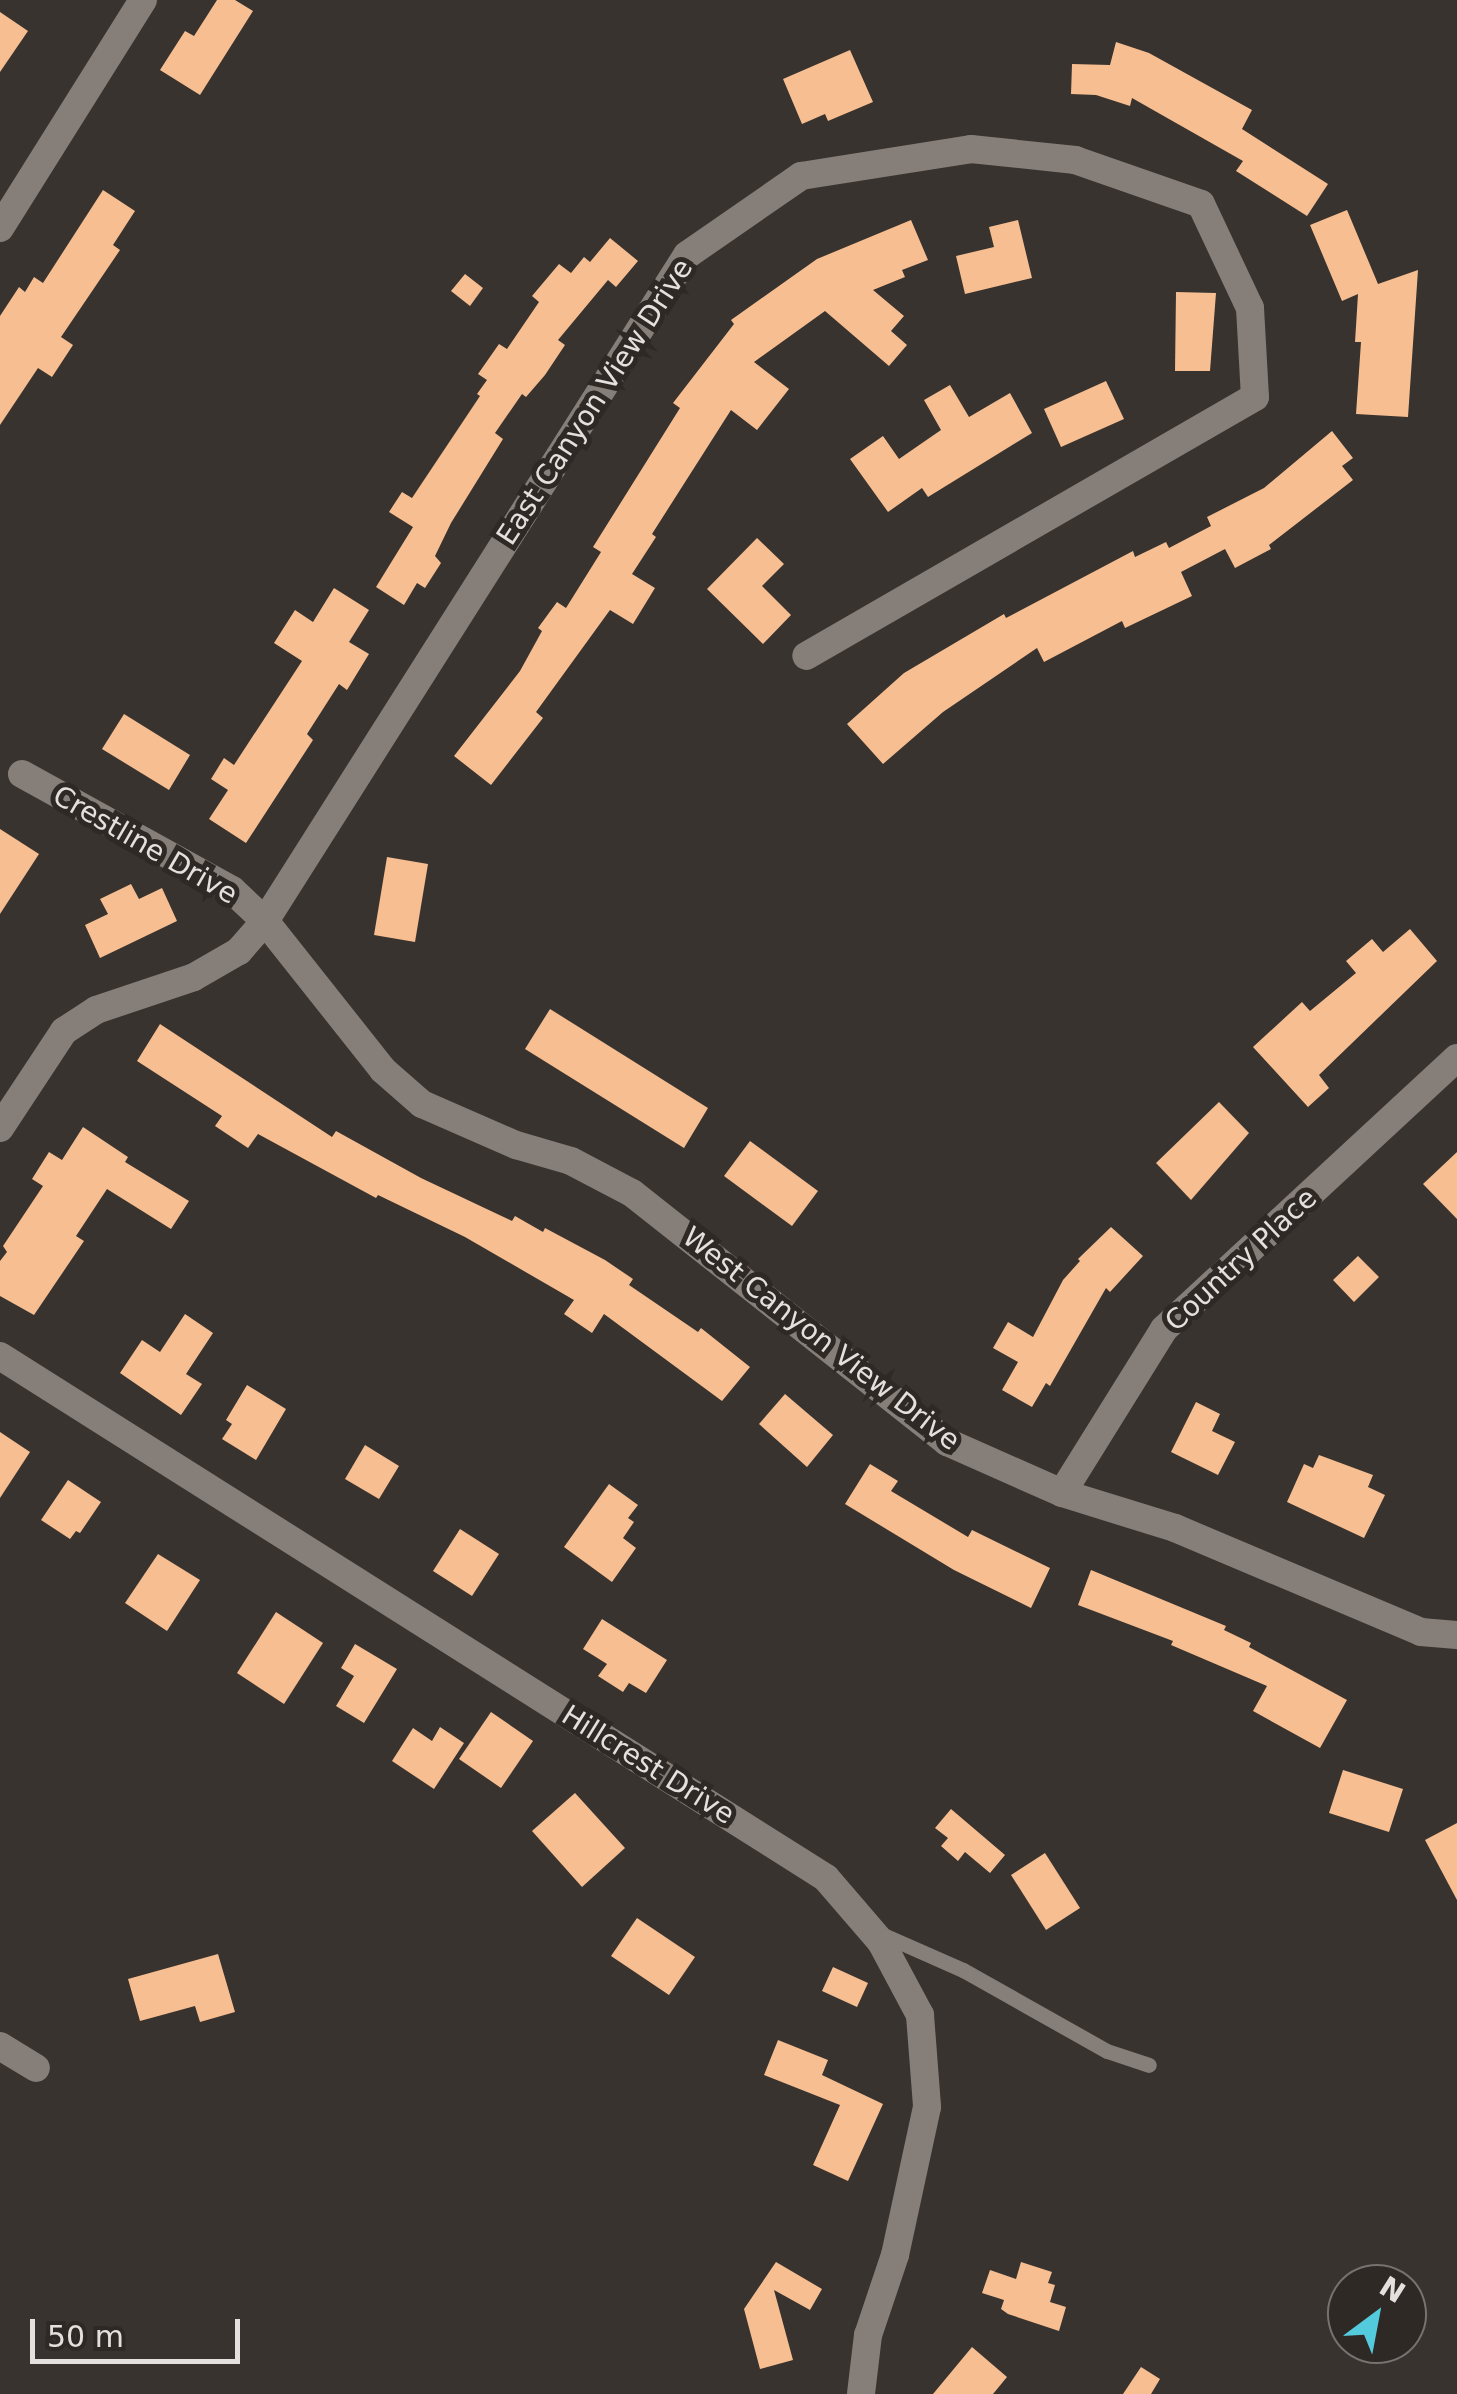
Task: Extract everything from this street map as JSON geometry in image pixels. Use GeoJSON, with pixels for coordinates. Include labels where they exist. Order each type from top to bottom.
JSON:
{"type":"FeatureCollection","features":[{"type":"Feature","properties":{"kind":"street"},"geometry":{"type":"LineString","coordinates":[[0,228],[143,0]]}},
{"type":"Feature","properties":{"kind":"street","name":"East Canyon View Drive"},"geometry":{"type":"LineString","coordinates":[[0,1128],[64,1031],[96,1010],[194,976],[239,952],[265,921],[686,255],[801,176],[972,149],[1075,160],[1201,204],[1250,308],[1254,397],[806,656]]}},
{"type":"Feature","properties":{"kind":"street","name":"Crestline Drive"},"geometry":{"type":"LineString","coordinates":[[22,774],[200,870],[232,890],[265,921]]}},
{"type":"Feature","properties":{"kind":"street","name":"West Canyon View Drive"},"geometry":{"type":"LineString","coordinates":[[265,921],[383,1070],[422,1104],[516,1145],[572,1161],[632,1194],[946,1442],[1062,1493],[1175,1528],[1421,1632],[1457,1635]]}},
{"type":"Feature","properties":{"kind":"street","name":"Country Place"},"geometry":{"type":"LineString","coordinates":[[1062,1493],[1164,1329],[1457,1058]]}},
{"type":"Feature","properties":{"kind":"street","name":"Hillcrest Drive"},"geometry":{"type":"LineString","coordinates":[[0,1356],[826,1878],[871,1930],[920,2015],[927,2108],[895,2255],[868,2335],[861,2394]]}},
{"type":"Feature","properties":{"kind":"street"},"geometry":{"type":"LineString","coordinates":[[0,2046],[36,2068]]}},
{"type":"Feature","properties":{"kind":"lane"},"geometry":{"type":"LineString","coordinates":[[871,1930],[963,1970],[1106,2051],[1150,2065]]}},
{"type":"Feature","properties":{"kind":"building"},"geometry":{"type":"Polygon","coordinates":[[[217,0],[235,0],[253,11],[200,95],[160,70],[185,31],[194,36],[217,0]]]}},
{"type":"Feature","properties":{"kind":"building"},"geometry":{"type":"Polygon","coordinates":[[[0,12],[28,31],[0,72],[0,12]]]}},
{"type":"Feature","properties":{"kind":"building"},"geometry":{"type":"Polygon","coordinates":[[[1116,42],[1149,53],[1252,110],[1242,129],[1328,184],[1307,216],[1236,171],[1243,161],[1132,98],[1130,106],[1096,95],[1071,94],[1072,64],[1110,65],[1116,42]]]}},
{"type":"Feature","properties":{"kind":"building"},"geometry":{"type":"Polygon","coordinates":[[[850,50],[873,102],[828,121],[825,114],[802,124],[783,79],[850,50]]]}},
{"type":"Feature","properties":{"kind":"building"},"geometry":{"type":"Polygon","coordinates":[[[103,190],[135,211],[113,245],[120,250],[61,337],[73,345],[52,377],[38,368],[0,425],[0,316],[19,287],[25,292],[34,277],[43,283],[103,190]]]}},
{"type":"Feature","properties":{"kind":"building"},"geometry":{"type":"Polygon","coordinates":[[[1347,210],[1378,284],[1418,270],[1408,417],[1356,414],[1361,342],[1355,342],[1358,294],[1342,301],[1310,225],[1347,210]]]}},
{"type":"Feature","properties":{"kind":"building"},"geometry":{"type":"Polygon","coordinates":[[[911,220],[928,260],[902,270],[905,277],[873,290],[904,316],[891,331],[907,345],[889,366],[825,311],[754,362],[789,389],[757,430],[731,410],[652,534],[656,537],[632,574],[655,588],[633,624],[610,610],[536,712],[543,718],[491,785],[454,756],[520,671],[542,631],[538,628],[557,602],[566,608],[601,552],[593,547],[680,408],[673,403],[734,324],[731,320],[817,259],[911,220]]]}},
{"type":"Feature","properties":{"kind":"building"},"geometry":{"type":"Polygon","coordinates":[[[1018,220],[1032,278],[965,294],[956,256],[994,247],[989,227],[1018,220]]]}},
{"type":"Feature","properties":{"kind":"building"},"geometry":{"type":"Polygon","coordinates":[[[610,238],[638,261],[616,287],[608,280],[558,340],[565,345],[545,375],[526,397],[522,394],[495,433],[503,439],[451,523],[435,556],[441,563],[425,588],[417,583],[404,605],[376,587],[413,527],[389,512],[402,492],[412,498],[480,396],[477,394],[487,380],[478,374],[499,344],[507,349],[539,302],[532,296],[559,264],[571,273],[584,257],[590,262],[610,238]]]}},
{"type":"Feature","properties":{"kind":"building"},"geometry":{"type":"Polygon","coordinates":[[[465,274],[483,288],[470,306],[451,291],[465,274]]]}},
{"type":"Feature","properties":{"kind":"building"},"geometry":{"type":"Polygon","coordinates":[[[1176,292],[1216,293],[1210,371],[1175,371],[1176,292]]]}},
{"type":"Feature","properties":{"kind":"building"},"geometry":{"type":"Polygon","coordinates":[[[1106,381],[1124,419],[1061,447],[1044,409],[1106,381]]]}},
{"type":"Feature","properties":{"kind":"building"},"geometry":{"type":"Polygon","coordinates":[[[950,385],[969,417],[1010,393],[1032,433],[928,497],[922,488],[888,512],[850,459],[883,436],[899,459],[941,430],[924,400],[950,385]]]}},
{"type":"Feature","properties":{"kind":"building"},"geometry":{"type":"Polygon","coordinates":[[[1332,431],[1353,458],[1342,466],[1353,480],[1269,545],[1271,549],[1235,568],[1225,549],[1181,572],[1192,596],[1125,628],[1122,621],[1044,662],[1037,648],[943,712],[883,764],[847,724],[904,673],[1004,614],[1006,618],[1133,551],[1135,557],[1166,542],[1169,548],[1211,526],[1207,517],[1264,488],[1332,431]]]}},
{"type":"Feature","properties":{"kind":"building"},"geometry":{"type":"Polygon","coordinates":[[[757,538],[784,564],[762,586],[791,615],[763,644],[707,589],[757,538]]]}},
{"type":"Feature","properties":{"kind":"building"},"geometry":{"type":"Polygon","coordinates":[[[334,588],[369,610],[349,642],[369,654],[347,690],[339,684],[307,734],[313,740],[246,843],[209,819],[228,790],[211,779],[224,758],[234,765],[302,661],[274,643],[295,610],[313,622],[334,588]]]}},
{"type":"Feature","properties":{"kind":"building"},"geometry":{"type":"Polygon","coordinates":[[[124,714],[190,755],[169,790],[102,749],[124,714]]]}},
{"type":"Feature","properties":{"kind":"building"},"geometry":{"type":"Polygon","coordinates":[[[0,829],[39,854],[0,914],[0,829]]]}},
{"type":"Feature","properties":{"kind":"building"},"geometry":{"type":"Polygon","coordinates":[[[387,857],[428,864],[415,942],[374,935],[387,857]]]}},
{"type":"Feature","properties":{"kind":"building"},"geometry":{"type":"Polygon","coordinates":[[[131,884],[139,899],[162,888],[177,921],[100,958],[85,925],[108,914],[100,899],[131,884]]]}},
{"type":"Feature","properties":{"kind":"building"},"geometry":{"type":"Polygon","coordinates":[[[1410,929],[1437,961],[1319,1075],[1329,1088],[1308,1107],[1253,1047],[1302,1002],[1310,1011],[1356,973],[1346,961],[1372,939],[1383,952],[1410,929]]]}},
{"type":"Feature","properties":{"kind":"building"},"geometry":{"type":"Polygon","coordinates":[[[550,1009],[708,1108],[684,1148],[525,1049],[550,1009]]]}},
{"type":"Feature","properties":{"kind":"building"},"geometry":{"type":"Polygon","coordinates":[[[160,1024],[332,1137],[336,1131],[421,1178],[512,1221],[515,1216],[543,1232],[545,1228],[605,1260],[633,1279],[629,1285],[698,1332],[701,1328],[750,1367],[722,1401],[604,1314],[592,1333],[564,1314],[574,1300],[465,1237],[378,1195],[376,1198],[258,1134],[248,1148],[215,1126],[222,1116],[137,1061],[160,1024]]]}},
{"type":"Feature","properties":{"kind":"building"},"geometry":{"type":"Polygon","coordinates":[[[1219,1102],[1249,1133],[1191,1200],[1156,1163],[1219,1102]]]}},
{"type":"Feature","properties":{"kind":"building"},"geometry":{"type":"Polygon","coordinates":[[[83,1127],[128,1157],[125,1162],[189,1201],[171,1229],[107,1189],[76,1236],[84,1241],[34,1315],[0,1296],[0,1261],[7,1252],[3,1246],[43,1186],[32,1179],[49,1152],[62,1160],[83,1127]]]}},
{"type":"Feature","properties":{"kind":"building"},"geometry":{"type":"Polygon","coordinates":[[[750,1141],[818,1191],[792,1226],[724,1176],[750,1141]]]}},
{"type":"Feature","properties":{"kind":"building"},"geometry":{"type":"Polygon","coordinates":[[[1457,1152],[1457,1219],[1423,1184],[1457,1152]]]}},
{"type":"Feature","properties":{"kind":"building"},"geometry":{"type":"Polygon","coordinates":[[[1111,1227],[1143,1256],[1110,1292],[1106,1288],[1050,1386],[1046,1383],[1032,1407],[1002,1390],[1018,1362],[993,1348],[1008,1322],[1033,1337],[1063,1280],[1111,1227]]]}},
{"type":"Feature","properties":{"kind":"building"},"geometry":{"type":"Polygon","coordinates":[[[1358,1256],[1379,1277],[1354,1302],[1333,1280],[1358,1256]]]}},
{"type":"Feature","properties":{"kind":"building"},"geometry":{"type":"Polygon","coordinates":[[[185,1314],[213,1333],[186,1374],[202,1384],[181,1415],[120,1373],[142,1340],[160,1352],[185,1314]]]}},
{"type":"Feature","properties":{"kind":"building"},"geometry":{"type":"Polygon","coordinates":[[[247,1385],[286,1409],[256,1460],[222,1439],[232,1424],[226,1420],[247,1385]]]}},
{"type":"Feature","properties":{"kind":"building"},"geometry":{"type":"Polygon","coordinates":[[[785,1394],[833,1435],[807,1467],[759,1424],[785,1394]]]}},
{"type":"Feature","properties":{"kind":"building"},"geometry":{"type":"Polygon","coordinates":[[[1196,1402],[1220,1414],[1212,1431],[1235,1442],[1218,1475],[1171,1452],[1196,1402]]]}},
{"type":"Feature","properties":{"kind":"building"},"geometry":{"type":"Polygon","coordinates":[[[0,1432],[30,1452],[0,1498],[0,1432]]]}},
{"type":"Feature","properties":{"kind":"building"},"geometry":{"type":"Polygon","coordinates":[[[365,1445],[399,1466],[379,1499],[345,1479],[365,1445]]]}},
{"type":"Feature","properties":{"kind":"building"},"geometry":{"type":"Polygon","coordinates":[[[1319,1455],[1373,1475],[1368,1487],[1385,1495],[1364,1538],[1287,1502],[1304,1464],[1313,1468],[1319,1455]]]}},
{"type":"Feature","properties":{"kind":"building"},"geometry":{"type":"Polygon","coordinates":[[[870,1464],[898,1481],[891,1491],[968,1537],[972,1530],[1050,1568],[1031,1608],[954,1570],[845,1504],[870,1464]]]}},
{"type":"Feature","properties":{"kind":"building"},"geometry":{"type":"Polygon","coordinates":[[[68,1480],[101,1502],[80,1533],[76,1531],[70,1539],[41,1520],[68,1480]]]}},
{"type":"Feature","properties":{"kind":"building"},"geometry":{"type":"Polygon","coordinates":[[[609,1484],[638,1505],[628,1518],[634,1522],[623,1538],[636,1548],[612,1582],[564,1547],[609,1484]]]}},
{"type":"Feature","properties":{"kind":"building"},"geometry":{"type":"Polygon","coordinates":[[[460,1529],[499,1554],[472,1596],[433,1571],[460,1529]]]}},
{"type":"Feature","properties":{"kind":"building"},"geometry":{"type":"Polygon","coordinates":[[[158,1554],[200,1580],[167,1631],[125,1603],[158,1554]]]}},
{"type":"Feature","properties":{"kind":"building"},"geometry":{"type":"Polygon","coordinates":[[[1091,1570],[1226,1626],[1224,1630],[1251,1643],[1249,1647],[1347,1700],[1320,1748],[1253,1711],[1267,1686],[1171,1645],[1173,1641],[1078,1605],[1091,1570]]]}},
{"type":"Feature","properties":{"kind":"building"},"geometry":{"type":"Polygon","coordinates":[[[276,1612],[323,1643],[284,1704],[237,1673],[276,1612]]]}},
{"type":"Feature","properties":{"kind":"building"},"geometry":{"type":"Polygon","coordinates":[[[602,1619],[667,1660],[646,1693],[629,1683],[623,1692],[598,1676],[607,1664],[583,1649],[602,1619]]]}},
{"type":"Feature","properties":{"kind":"building"},"geometry":{"type":"Polygon","coordinates":[[[355,1644],[397,1669],[364,1723],[336,1706],[354,1676],[341,1668],[355,1644]]]}},
{"type":"Feature","properties":{"kind":"building"},"geometry":{"type":"Polygon","coordinates":[[[491,1712],[533,1741],[501,1788],[459,1759],[491,1712]]]}},
{"type":"Feature","properties":{"kind":"building"},"geometry":{"type":"Polygon","coordinates":[[[440,1727],[464,1743],[434,1789],[392,1761],[413,1728],[432,1741],[440,1727]]]}},
{"type":"Feature","properties":{"kind":"building"},"geometry":{"type":"Polygon","coordinates":[[[1343,1770],[1403,1789],[1389,1832],[1329,1813],[1343,1770]]]}},
{"type":"Feature","properties":{"kind":"building"},"geometry":{"type":"Polygon","coordinates":[[[575,1793],[625,1848],[582,1887],[532,1831],[575,1793]]]}},
{"type":"Feature","properties":{"kind":"building"},"geometry":{"type":"Polygon","coordinates":[[[951,1809],[1005,1855],[990,1873],[965,1852],[958,1861],[941,1846],[948,1838],[935,1828],[951,1809]]]}},
{"type":"Feature","properties":{"kind":"building"},"geometry":{"type":"Polygon","coordinates":[[[1457,1823],[1457,1900],[1425,1840],[1457,1823]]]}},
{"type":"Feature","properties":{"kind":"building"},"geometry":{"type":"Polygon","coordinates":[[[1045,1853],[1080,1908],[1046,1930],[1011,1875],[1045,1853]]]}},
{"type":"Feature","properties":{"kind":"building"},"geometry":{"type":"Polygon","coordinates":[[[637,1918],[695,1957],[669,1995],[611,1956],[637,1918]]]}},
{"type":"Feature","properties":{"kind":"building"},"geometry":{"type":"Polygon","coordinates":[[[218,1954],[235,2012],[200,2022],[195,2006],[140,2021],[128,1979],[218,1954]]]}},
{"type":"Feature","properties":{"kind":"building"},"geometry":{"type":"Polygon","coordinates":[[[833,1967],[868,1983],[857,2007],[822,1991],[833,1967]]]}},
{"type":"Feature","properties":{"kind":"building"},"geometry":{"type":"Polygon","coordinates":[[[778,2040],[828,2060],[822,2075],[883,2104],[848,2181],[813,2165],[840,2105],[764,2075],[778,2040]]]}},
{"type":"Feature","properties":{"kind":"building"},"geometry":{"type":"Polygon","coordinates":[[[776,2262],[822,2289],[810,2310],[774,2290],[793,2360],[760,2369],[744,2309],[776,2262]]]}},
{"type":"Feature","properties":{"kind":"building"},"geometry":{"type":"Polygon","coordinates":[[[1021,2262],[1052,2272],[1048,2283],[1055,2285],[1050,2302],[1066,2307],[1059,2331],[1008,2314],[1001,2309],[1004,2300],[982,2293],[990,2270],[1016,2279],[1021,2262]]]}},
{"type":"Feature","properties":{"kind":"building"},"geometry":{"type":"Polygon","coordinates":[[[972,2347],[1007,2377],[993,2394],[933,2394],[972,2347]]]}},
{"type":"Feature","properties":{"kind":"building"},"geometry":{"type":"Polygon","coordinates":[[[1141,2367],[1160,2379],[1151,2394],[1123,2394],[1141,2367]]]}}]}
